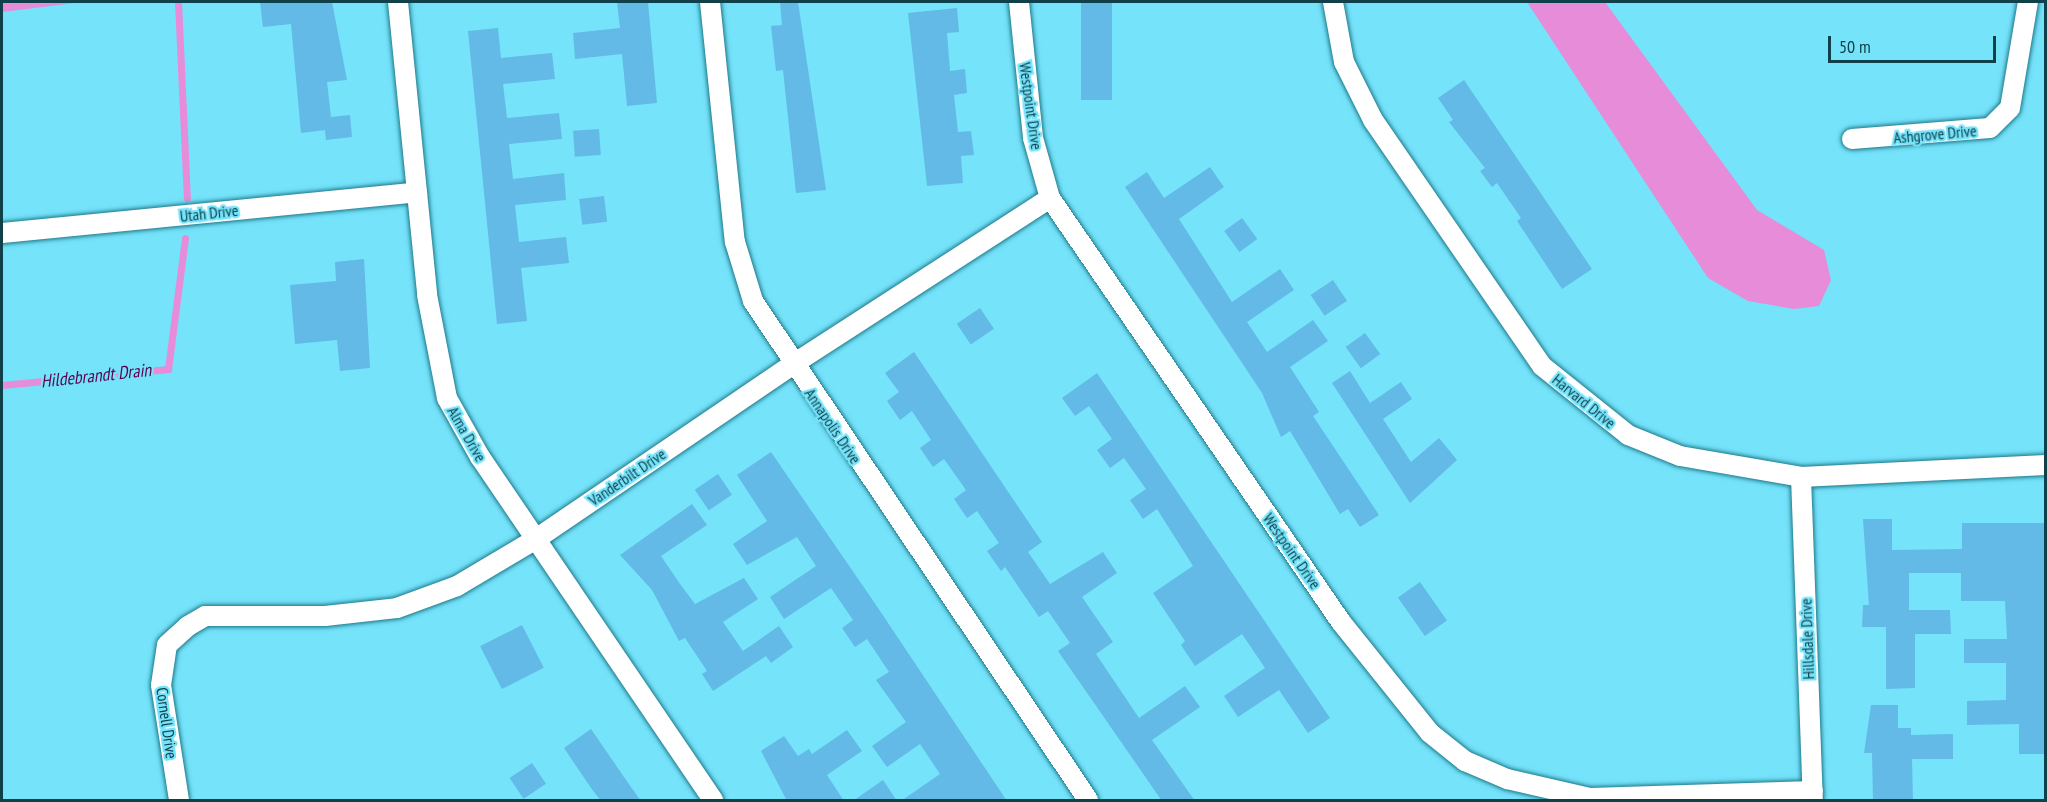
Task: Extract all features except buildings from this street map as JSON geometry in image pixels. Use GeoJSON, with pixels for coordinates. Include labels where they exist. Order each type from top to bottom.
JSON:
{"type":"FeatureCollection","features":[{"type":"Feature","properties":{"kind":"street","name":"Alma Drive"},"geometry":{"type":"LineString","coordinates":[[398,2],[435,357],[447,398],[480,457],[713,801]]}},
{"type":"Feature","properties":{"kind":"street","name":"Annapolis Drive"},"geometry":{"type":"LineString","coordinates":[[710,2],[742,275],[792,365],[1088,801]]}},
{"type":"Feature","properties":{"kind":"street","name":"Westpoint Drive"},"geometry":{"type":"LineString","coordinates":[[1019,2],[1033,138],[1050,198],[1341,622],[1400,702],[1465,761],[1542,790],[1590,798],[1813,796]]}},
{"type":"Feature","properties":{"kind":"street","name":"Harvard Drive"},"geometry":{"type":"LineString","coordinates":[[1333,2],[1344,62],[1373,120],[1542,366],[1628,435],[1680,456],[1801,477],[2046,465]]}},
{"type":"Feature","properties":{"kind":"street","name":"Ashgrove Drive"},"geometry":{"type":"LineString","coordinates":[[1852,139],[1990,128],[2010,108],[2028,2]]}},
{"type":"Feature","properties":{"kind":"street","name":"Utah Drive"},"geometry":{"type":"LineString","coordinates":[[2,233],[417,192]]}},
{"type":"Feature","properties":{"kind":"street","name":"Vanderbilt Drive"},"geometry":{"type":"LineString","coordinates":[[167,645],[205,616],[325,616],[397,608],[457,586],[536,539],[792,365],[1050,198]]}},
{"type":"Feature","properties":{"kind":"street","name":"Hillsdale Drive"},"geometry":{"type":"LineString","coordinates":[[1801,477],[1813,796]]}},
{"type":"Feature","properties":{"kind":"street","name":"Cornell Drive"},"geometry":{"type":"LineString","coordinates":[[167,645],[161,685],[179,801]]}},
{"type":"Feature","properties":{"kind":"shaded area"},"geometry":{"type":"Polygon","coordinates":[[[2,2],[83,2],[2,12],[2,2]]]}},
{"type":"Feature","properties":{"kind":"shaded area"},"geometry":{"type":"Polygon","coordinates":[[[1527,2],[1605,2],[1757,210],[1824,250],[1831,280],[1819,306],[1794,309],[1748,301],[1708,278],[1527,2]]]}},
{"type":"Feature","properties":{"kind":"waterway","name":"Hildebrandt Drain"},"geometry":{"type":"LineString","coordinates":[[178,2],[187,198]]}},
{"type":"Feature","properties":{"kind":"waterway","name":"Hildebrandt Drain"},"geometry":{"type":"LineString","coordinates":[[2,385],[168,369],[185,238]]}}]}
